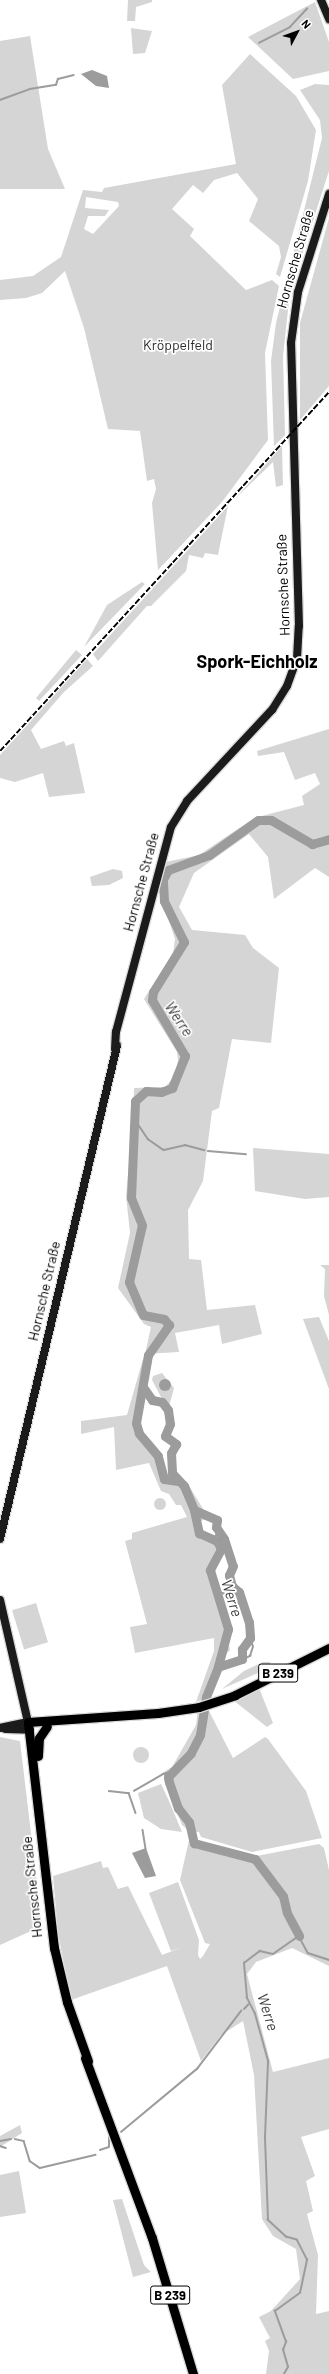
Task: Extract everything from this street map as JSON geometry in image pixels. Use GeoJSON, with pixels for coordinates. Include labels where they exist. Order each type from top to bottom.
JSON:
{"type":"FeatureCollection","features":[{"type":"Feature","properties":{"kind":"main road"},"geometry":{"type":"LineString","coordinates":[[321,0],[329,18]]}},
{"type":"Feature","properties":{"kind":"main road","name":"Hornsche Straße"},"geometry":{"type":"LineString","coordinates":[[0,1539],[120,1025],[171,827],[187,801],[278,702],[297,659],[299,626],[291,344],[298,292],[329,194]]}},
{"type":"Feature","properties":{"kind":"main road"},"geometry":{"type":"LineString","coordinates":[[0,1600],[29,1729],[1,1728]]}},
{"type":"Feature","properties":{"kind":"main road","name":"B 239"},"geometry":{"type":"LineString","coordinates":[[29,1729],[57,1720],[158,1714],[199,1707],[209,1704],[329,1648]]}},
{"type":"Feature","properties":{"kind":"main road","name":"B 239"},"geometry":{"type":"LineString","coordinates":[[29,1729],[47,1726],[57,1720]]}},
{"type":"Feature","properties":{"kind":"main road"},"geometry":{"type":"LineString","coordinates":[[35,1781],[39,1738],[47,1726]]}},
{"type":"Feature","properties":{"kind":"main road","name":"Hornsche Straße"},"geometry":{"type":"LineString","coordinates":[[29,1729],[54,1948],[82,2045],[145,2217],[193,2374]]}},
{"type":"Feature","properties":{"kind":"green space"},"geometry":{"type":"Polygon","coordinates":[[[128,0],[152,0],[152,2],[136,7],[135,21],[127,21],[128,0]]]}},
{"type":"Feature","properties":{"kind":"green space"},"geometry":{"type":"Polygon","coordinates":[[[315,2],[329,42],[329,71],[293,79],[248,37],[315,2]]]}},
{"type":"Feature","properties":{"kind":"green space"},"geometry":{"type":"Polygon","coordinates":[[[131,28],[152,31],[145,53],[133,54],[131,28]]]}},
{"type":"Feature","properties":{"kind":"green space"},"geometry":{"type":"Polygon","coordinates":[[[30,36],[48,149],[65,189],[0,189],[0,41],[30,36]]]}},
{"type":"Feature","properties":{"kind":"green space","name":"Kröppelfeld"},"geometry":{"type":"Polygon","coordinates":[[[250,54],[296,96],[316,130],[308,181],[280,277],[276,274],[281,257],[279,246],[249,221],[258,199],[237,173],[214,180],[203,193],[193,185],[172,209],[194,229],[190,236],[246,290],[272,280],[279,286],[265,353],[268,440],[222,502],[158,570],[152,503],[156,489],[154,479],[147,481],[140,431],[108,429],[84,328],[65,271],[42,293],[26,298],[0,300],[0,280],[33,276],[61,257],[83,190],[102,192],[104,188],[236,164],[222,85],[250,54]],[[86,197],[85,208],[109,210],[105,216],[88,216],[84,229],[93,234],[119,206],[118,202],[86,197]]]}},
{"type":"Feature","properties":{"kind":"green space"},"geometry":{"type":"Polygon","coordinates":[[[315,84],[329,85],[329,171],[290,292],[283,356],[285,435],[274,446],[271,361],[276,323],[322,138],[320,120],[300,90],[315,84]]]}},
{"type":"Feature","properties":{"kind":"green space"},"geometry":{"type":"Polygon","coordinates":[[[329,218],[329,386],[300,420],[300,323],[329,218]]]}},
{"type":"Feature","properties":{"kind":"green space"},"geometry":{"type":"Polygon","coordinates":[[[282,446],[283,485],[276,487],[273,462],[235,499],[282,446]]]}},
{"type":"Feature","properties":{"kind":"green space"},"geometry":{"type":"Polygon","coordinates":[[[228,506],[218,555],[205,553],[203,558],[189,555],[186,571],[151,606],[147,606],[98,661],[93,654],[228,506]]]}},
{"type":"Feature","properties":{"kind":"green space"},"geometry":{"type":"Polygon","coordinates":[[[142,582],[145,584],[84,647],[107,605],[142,582]]]}},
{"type":"Feature","properties":{"kind":"green space"},"geometry":{"type":"Polygon","coordinates":[[[76,650],[82,655],[39,701],[36,698],[76,650]]]}},
{"type":"Feature","properties":{"kind":"green space"},"geometry":{"type":"Polygon","coordinates":[[[87,659],[93,666],[64,692],[31,730],[41,749],[64,741],[66,746],[74,743],[85,793],[49,797],[43,773],[15,782],[0,778],[0,755],[87,659]]]}},
{"type":"Feature","properties":{"kind":"green space"},"geometry":{"type":"Polygon","coordinates":[[[329,729],[329,877],[315,868],[274,899],[268,857],[249,834],[194,873],[179,907],[192,930],[245,935],[253,948],[279,968],[271,1043],[232,1039],[219,1108],[212,1111],[203,1181],[188,1210],[189,1259],[201,1260],[207,1310],[255,1305],[262,1334],[222,1344],[219,1325],[175,1333],[179,1352],[145,1354],[151,1327],[144,1324],[118,1288],[130,1233],[126,1196],[133,1121],[136,1122],[133,1120],[134,1088],[165,1087],[175,1076],[178,1060],[177,1052],[144,999],[173,953],[175,939],[159,891],[166,862],[199,855],[254,818],[304,805],[302,796],[320,784],[315,773],[295,780],[284,752],[258,756],[257,751],[329,729]]]}},
{"type":"Feature","properties":{"kind":"green space"},"geometry":{"type":"Polygon","coordinates":[[[113,869],[122,871],[123,878],[109,885],[92,886],[90,877],[113,869]]]}},
{"type":"Feature","properties":{"kind":"green space"},"geometry":{"type":"Polygon","coordinates":[[[253,1148],[329,1154],[329,1197],[305,1199],[255,1191],[253,1148]]]}},
{"type":"Feature","properties":{"kind":"green space"},"geometry":{"type":"Polygon","coordinates":[[[320,1265],[329,1265],[329,1315],[324,1296],[325,1269],[320,1265]]]}},
{"type":"Feature","properties":{"kind":"green space"},"geometry":{"type":"Polygon","coordinates":[[[319,1317],[329,1341],[329,1389],[303,1319],[319,1317]]]}},
{"type":"Feature","properties":{"kind":"green space"},"geometry":{"type":"Polygon","coordinates":[[[143,1359],[152,1361],[139,1425],[145,1440],[159,1459],[165,1480],[186,1481],[208,1517],[198,1523],[199,1530],[220,1539],[223,1552],[213,1572],[230,1650],[215,1665],[205,1699],[196,1702],[214,1651],[214,1638],[135,1653],[130,1627],[147,1624],[125,1541],[132,1539],[132,1533],[187,1517],[181,1505],[176,1505],[169,1494],[161,1491],[149,1463],[116,1470],[114,1427],[81,1434],[81,1421],[127,1415],[143,1359]]]}},
{"type":"Feature","properties":{"kind":"green space"},"geometry":{"type":"Polygon","coordinates":[[[162,1373],[174,1388],[168,1410],[152,1380],[153,1376],[162,1373]]]}},
{"type":"Feature","properties":{"kind":"green space"},"geometry":{"type":"Polygon","coordinates":[[[162,1498],[165,1499],[165,1509],[158,1510],[155,1509],[154,1502],[155,1499],[162,1498]]]}},
{"type":"Feature","properties":{"kind":"green space"},"geometry":{"type":"Polygon","coordinates":[[[36,1603],[48,1642],[24,1650],[12,1610],[36,1603]]]}},
{"type":"Feature","properties":{"kind":"green space"},"geometry":{"type":"Polygon","coordinates":[[[263,1662],[270,1662],[271,1667],[222,1689],[244,1671],[263,1662]]]}},
{"type":"Feature","properties":{"kind":"green space"},"geometry":{"type":"Polygon","coordinates":[[[259,1688],[273,1723],[267,1727],[233,1700],[259,1688]]]}},
{"type":"Feature","properties":{"kind":"green space"},"geometry":{"type":"Polygon","coordinates":[[[208,1709],[233,1758],[265,1737],[268,1739],[306,1791],[322,1838],[252,1852],[201,1837],[199,1832],[195,1832],[198,1843],[251,1857],[319,1844],[324,1848],[329,1870],[329,1966],[292,1948],[256,1962],[247,1974],[273,2072],[329,2058],[329,2129],[301,2137],[315,2176],[306,2181],[313,2211],[307,2214],[318,2255],[316,2314],[329,2311],[329,2374],[266,2374],[269,2351],[265,2341],[270,2338],[259,2317],[271,2311],[300,2279],[296,2249],[273,2236],[262,2219],[254,2075],[243,2021],[221,2035],[201,2061],[167,1966],[71,2000],[58,1933],[53,1876],[101,1861],[103,1868],[108,1867],[118,1889],[128,1886],[162,1955],[183,1947],[171,1951],[149,1893],[178,1882],[199,1940],[198,1955],[200,1959],[203,1956],[210,1944],[205,1943],[180,1880],[189,1840],[188,1830],[182,1825],[164,1780],[165,1771],[172,1767],[196,1725],[198,1710],[208,1709]]]}},
{"type":"Feature","properties":{"kind":"green space"},"geometry":{"type":"Polygon","coordinates":[[[0,1737],[20,1741],[42,1926],[0,1945],[0,1737]]]}},
{"type":"Feature","properties":{"kind":"green space"},"geometry":{"type":"Polygon","coordinates":[[[141,1747],[148,1752],[149,1755],[144,1762],[141,1763],[134,1758],[133,1755],[138,1748],[141,1747]]]}},
{"type":"Feature","properties":{"kind":"green space"},"geometry":{"type":"Polygon","coordinates":[[[161,1784],[182,1832],[161,1829],[144,1818],[138,1793],[161,1784]]]}},
{"type":"Feature","properties":{"kind":"green space"},"geometry":{"type":"Polygon","coordinates":[[[20,2125],[22,2133],[0,2147],[0,2136],[20,2125]]]}},
{"type":"Feature","properties":{"kind":"green space"},"geometry":{"type":"Polygon","coordinates":[[[19,2171],[26,2213],[0,2217],[0,2175],[19,2171]]]}},
{"type":"Feature","properties":{"kind":"green space"},"geometry":{"type":"Polygon","coordinates":[[[122,2199],[144,2265],[151,2272],[133,2277],[113,2200],[122,2199]]]}},
{"type":"Feature","properties":{"kind":"shaded area"},"geometry":{"type":"Polygon","coordinates":[[[92,70],[107,76],[109,88],[96,86],[81,74],[92,70]]]}},
{"type":"Feature","properties":{"kind":"shaded area"},"geometry":{"type":"Polygon","coordinates":[[[163,1379],[167,1379],[171,1385],[167,1391],[163,1391],[159,1387],[159,1383],[163,1379]]]}},
{"type":"Feature","properties":{"kind":"shaded area"},"geometry":{"type":"Polygon","coordinates":[[[146,1848],[156,1876],[145,1878],[132,1853],[146,1848]]]}},
{"type":"Feature","properties":{"kind":"waterway"},"geometry":{"type":"LineString","coordinates":[[259,43],[290,27],[307,9]]}},
{"type":"Feature","properties":{"kind":"waterway"},"geometry":{"type":"LineString","coordinates":[[0,100],[30,89],[56,85],[58,79],[74,75]]}},
{"type":"Feature","properties":{"kind":"waterway","name":"Werre"},"geometry":{"type":"LineString","coordinates":[[178,1481],[164,1479],[158,1456],[139,1433],[136,1423],[148,1355],[169,1325],[164,1319],[143,1315],[129,1282],[142,1225],[131,1198],[135,1101],[146,1091],[161,1092],[172,1088],[185,1056],[152,1000],[153,992],[184,942],[164,901],[163,879],[168,870],[209,855],[258,820],[271,820],[312,844],[329,839]]}},
{"type":"Feature","properties":{"kind":"waterway"},"geometry":{"type":"LineString","coordinates":[[136,1121],[148,1139],[164,1150],[185,1145],[204,1150]]}},
{"type":"Feature","properties":{"kind":"waterway"},"geometry":{"type":"LineString","coordinates":[[208,1151],[246,1154]]}},
{"type":"Feature","properties":{"kind":"waterway","name":"Werre"},"geometry":{"type":"LineString","coordinates":[[143,1387],[152,1400],[162,1402],[168,1410],[170,1424],[165,1436],[176,1444],[171,1453],[172,1473],[184,1486],[194,1510],[217,1520],[216,1527],[224,1539],[233,1566],[229,1575],[232,1586],[239,1592],[249,1622],[250,1638],[242,1649],[242,1659],[218,1667],[206,1697],[200,1735],[191,1753],[168,1777],[169,1782],[178,1808],[189,1822],[194,1843],[255,1859],[283,1896],[287,1913],[299,1936]]}},
{"type":"Feature","properties":{"kind":"waterway","name":"Werre"},"geometry":{"type":"LineString","coordinates":[[194,1510],[199,1533],[217,1541],[221,1549],[210,1570],[228,1629],[218,1667]]}},
{"type":"Feature","properties":{"kind":"waterway","name":"Werre"},"geometry":{"type":"LineString","coordinates":[[214,1540],[218,1531]]}},
{"type":"Feature","properties":{"kind":"waterway"},"geometry":{"type":"LineString","coordinates":[[214,1590],[234,1597]]}},
{"type":"Feature","properties":{"kind":"waterway","name":"Werre"},"geometry":{"type":"LineString","coordinates":[[235,1591],[234,1600],[242,1606]]}},
{"type":"Feature","properties":{"kind":"waterway","name":"Werre"},"geometry":{"type":"LineString","coordinates":[[239,1662],[250,1656],[253,1647],[250,1638]]}},
{"type":"Feature","properties":{"kind":"waterway","name":"Werre"},"geometry":{"type":"LineString","coordinates":[[163,1774],[173,1771]]}},
{"type":"Feature","properties":{"kind":"waterway"},"geometry":{"type":"LineString","coordinates":[[134,1791],[163,1774],[170,1774]]}},
{"type":"Feature","properties":{"kind":"waterway"},"geometry":{"type":"LineString","coordinates":[[109,1791],[129,1793],[136,1813]]}},
{"type":"Feature","properties":{"kind":"waterway"},"geometry":{"type":"LineString","coordinates":[[143,1830],[146,1849]]}},
{"type":"Feature","properties":{"kind":"waterway","name":"Werre"},"geometry":{"type":"LineString","coordinates":[[284,2374],[288,2367],[283,2350],[286,2342],[275,2311],[300,2293],[307,2260],[297,2240],[286,2237],[268,2220],[265,2137],[268,2061],[255,2014],[247,1998],[244,1963],[260,1951],[273,1954],[299,1936],[308,1953],[329,1960]]}},
{"type":"Feature","properties":{"kind":"waterway"},"geometry":{"type":"LineString","coordinates":[[244,2009],[248,2005]]}},
{"type":"Feature","properties":{"kind":"waterway"},"geometry":{"type":"LineString","coordinates":[[121,2132],[197,2069],[241,2011]]}},
{"type":"Feature","properties":{"kind":"waterway"},"geometry":{"type":"LineString","coordinates":[[100,2150],[109,2147],[109,2137]]}},
{"type":"Feature","properties":{"kind":"waterway"},"geometry":{"type":"LineString","coordinates":[[0,2141],[11,2139]]}},
{"type":"Feature","properties":{"kind":"waterway"},"geometry":{"type":"LineString","coordinates":[[15,2139],[24,2141],[30,2161],[40,2168],[95,2155]]}},
{"type":"Feature","properties":{"kind":"waterway"},"geometry":{"type":"LineString","coordinates":[[0,2146],[6,2148]]}},
{"type":"Feature","properties":{"kind":"railway"},"geometry":{"type":"LineString","coordinates":[[0,751],[329,392]]}},
{"type":"Feature","properties":{"kind":"district","name":"Spork-Eichholz"},"geometry":{"type":"Point","coordinates":[257,661]}}]}
